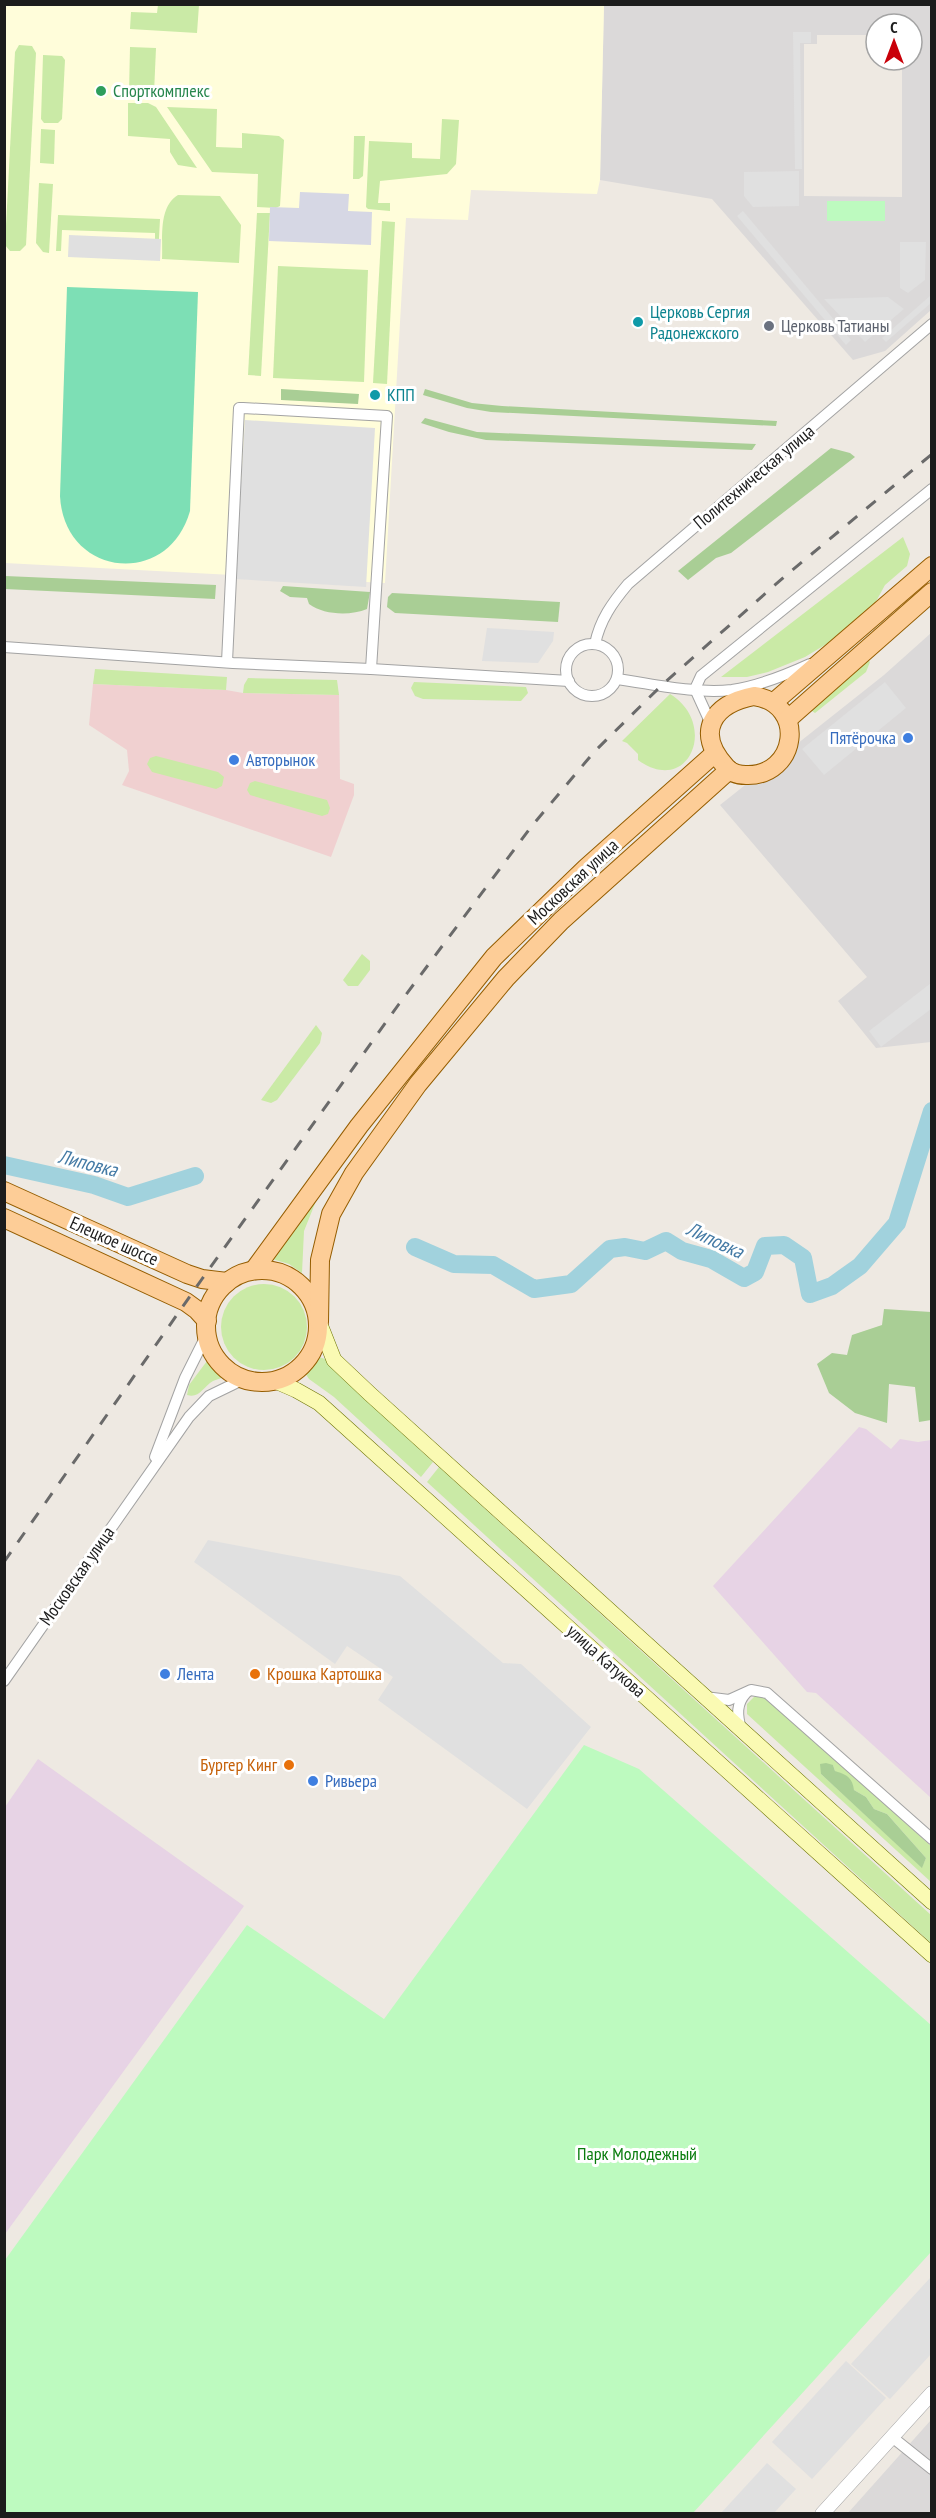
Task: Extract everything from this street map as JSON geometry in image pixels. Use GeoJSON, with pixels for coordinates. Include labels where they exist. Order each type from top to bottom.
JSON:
{"type":"FeatureCollection","features":[{"type":"Feature","properties":{"kind":"main road"},"geometry":{"type":"LineString","coordinates":[[774,702],[932,566]]}},
{"type":"Feature","properties":{"kind":"main road"},"geometry":{"type":"LineString","coordinates":[[788,719],[932,592]]}},
{"type":"Feature","properties":{"kind":"main road"},"geometry":{"type":"LineString","coordinates":[[754,696],[774,702],[788,719],[790,743],[776,765],[763,773],[737,774],[729,770],[714,754],[710,741],[711,724],[721,710],[730,703],[754,696]]}},
{"type":"Feature","properties":{"kind":"main road","name":"Московская улица"},"geometry":{"type":"LineString","coordinates":[[254,1270],[358,1126],[494,957],[586,868],[714,754]]}},
{"type":"Feature","properties":{"kind":"main road","name":"Московская улица"},"geometry":{"type":"LineString","coordinates":[[319,1322],[320,1260],[331,1215],[354,1173],[418,1084],[506,978],[561,921],[729,770]]}},
{"type":"Feature","properties":{"kind":"main road","name":"Елецкое шоссе"},"geometry":{"type":"LineString","coordinates":[[4,1191],[187,1274],[202,1279],[227,1282]]}},
{"type":"Feature","properties":{"kind":"main road","name":"Елецкое шоссе"},"geometry":{"type":"LineString","coordinates":[[4,1218],[186,1302],[197,1310],[207,1329]]}},
{"type":"Feature","properties":{"kind":"main road"},"geometry":{"type":"LineString","coordinates":[[319,1322],[314,1348],[306,1361],[296,1371],[273,1380],[244,1379],[223,1366],[216,1358],[207,1329],[213,1300],[227,1282],[240,1274],[254,1270],[270,1270],[296,1281],[308,1293],[315,1306],[334,1360],[341,1367],[932,1902]]}},
{"type":"Feature","properties":{"kind":"main road","name":"улица Катукова"},"geometry":{"type":"LineString","coordinates":[[273,1380],[319,1403],[932,1955]]}},
{"type":"Feature","properties":{"kind":"street","name":"Политехническая улица"},"geometry":{"type":"LineString","coordinates":[[595,644],[599,627],[611,603],[628,584],[932,324]]}},
{"type":"Feature","properties":{"kind":"street"},"geometry":{"type":"LineString","coordinates":[[227,662],[239,408],[243,408],[387,416],[370,669]]}},
{"type":"Feature","properties":{"kind":"street"},"geometry":{"type":"LineString","coordinates":[[711,724],[695,689],[701,676],[932,489]]}},
{"type":"Feature","properties":{"kind":"street"},"geometry":{"type":"LineString","coordinates":[[595,644],[605,647],[612,653],[619,670],[617,679],[612,687],[598,695],[581,693],[569,681],[567,663],[571,654],[578,648],[595,644]]}},
{"type":"Feature","properties":{"kind":"street"},"geometry":{"type":"LineString","coordinates":[[4,647],[569,681]]}},
{"type":"Feature","properties":{"kind":"street"},"geometry":{"type":"LineString","coordinates":[[732,690],[795,671],[832,653]]}},
{"type":"Feature","properties":{"kind":"street"},"geometry":{"type":"LineString","coordinates":[[617,679],[695,689],[732,690],[754,696]]}},
{"type":"Feature","properties":{"kind":"street","name":"Московская улица"},"geometry":{"type":"LineString","coordinates":[[150,1470],[185,1378],[207,1329]]}},
{"type":"Feature","properties":{"kind":"street","name":"Московская улица"},"geometry":{"type":"LineString","coordinates":[[4,1681],[189,1416],[209,1396],[244,1379]]}},
{"type":"Feature","properties":{"kind":"street"},"geometry":{"type":"LineString","coordinates":[[742,1730],[738,1718],[739,1702],[744,1694],[751,1690]]}},
{"type":"Feature","properties":{"kind":"street"},"geometry":{"type":"LineString","coordinates":[[705,1697],[729,1700],[751,1690],[767,1693],[932,1839]]}},
{"type":"Feature","properties":{"kind":"street"},"geometry":{"type":"LineString","coordinates":[[822,2514],[932,2393]]}},
{"type":"Feature","properties":{"kind":"street"},"geometry":{"type":"LineString","coordinates":[[892,2437],[932,2469]]}},
{"type":"Feature","properties":{"kind":"shaded area"},"geometry":{"type":"Polygon","coordinates":[[[4,5],[604,5],[600,180],[597,194],[471,190],[468,220],[406,218],[385,583],[5,563],[4,5]]]}},
{"type":"Feature","properties":{"kind":"shaded area"},"geometry":{"type":"Polygon","coordinates":[[[604,5],[931,5],[931,310],[885,351],[853,360],[712,199],[600,180],[604,5]],[[864,12],[864,35],[817,35],[817,44],[804,44],[804,196],[902,197],[902,72],[924,72],[924,12],[864,12]]]}},
{"type":"Feature","properties":{"kind":"shaded area"},"geometry":{"type":"Polygon","coordinates":[[[793,32],[811,32],[811,43],[800,43],[802,169],[795,169],[793,32]]]}},
{"type":"Feature","properties":{"kind":"shaded area"},"geometry":{"type":"Polygon","coordinates":[[[799,171],[799,206],[753,207],[744,196],[744,172],[799,171]]]}},
{"type":"Feature","properties":{"kind":"shaded area"},"geometry":{"type":"Polygon","coordinates":[[[300,192],[349,194],[348,211],[372,212],[371,245],[269,241],[270,207],[299,208],[300,192]]]}},
{"type":"Feature","properties":{"kind":"shaded area"},"geometry":{"type":"Polygon","coordinates":[[[743,211],[851,340],[846,345],[737,216],[743,211]]]}},
{"type":"Feature","properties":{"kind":"shaded area"},"geometry":{"type":"Polygon","coordinates":[[[69,235],[161,239],[160,261],[68,257],[69,235]]]}},
{"type":"Feature","properties":{"kind":"shaded area"},"geometry":{"type":"Polygon","coordinates":[[[900,242],[926,242],[925,280],[908,293],[900,288],[900,242]]]}},
{"type":"Feature","properties":{"kind":"shaded area"},"geometry":{"type":"Polygon","coordinates":[[[931,295],[931,303],[886,342],[882,338],[931,295]]]}},
{"type":"Feature","properties":{"kind":"shaded area"},"geometry":{"type":"Polygon","coordinates":[[[888,297],[904,309],[865,342],[824,299],[888,297]]]}},
{"type":"Feature","properties":{"kind":"shaded area"},"geometry":{"type":"Polygon","coordinates":[[[245,420],[375,428],[366,587],[235,579],[245,420]]]}},
{"type":"Feature","properties":{"kind":"shaded area"},"geometry":{"type":"Polygon","coordinates":[[[487,628],[554,632],[553,641],[538,663],[482,661],[487,628]]]}},
{"type":"Feature","properties":{"kind":"shaded area"},"geometry":{"type":"Polygon","coordinates":[[[931,633],[931,1042],[876,1048],[838,1001],[867,977],[720,805],[884,675],[931,633]]]}},
{"type":"Feature","properties":{"kind":"shaded area"},"geometry":{"type":"Polygon","coordinates":[[[885,682],[906,708],[824,775],[802,749],[885,682]]]}},
{"type":"Feature","properties":{"kind":"shaded area","name":"Авторынок"},"geometry":{"type":"Polygon","coordinates":[[[93,684],[226,690],[243,693],[339,695],[340,779],[354,784],[354,795],[331,857],[122,785],[129,771],[127,750],[89,725],[93,684]]]}},
{"type":"Feature","properties":{"kind":"shaded area"},"geometry":{"type":"Polygon","coordinates":[[[931,983],[931,1009],[881,1047],[869,1031],[931,983]]]}},
{"type":"Feature","properties":{"kind":"shaded area"},"geometry":{"type":"Polygon","coordinates":[[[859,1427],[866,1429],[891,1449],[900,1439],[918,1442],[931,1440],[931,1798],[816,1693],[807,1692],[713,1586],[859,1427]]]}},
{"type":"Feature","properties":{"kind":"shaded area"},"geometry":{"type":"Polygon","coordinates":[[[208,1540],[400,1576],[503,1663],[521,1664],[591,1727],[527,1809],[378,1700],[393,1677],[347,1646],[335,1664],[194,1562],[208,1540]]]}},
{"type":"Feature","properties":{"kind":"shaded area"},"geometry":{"type":"Polygon","coordinates":[[[38,1759],[244,1906],[5,2234],[5,1807],[38,1759]]]}},
{"type":"Feature","properties":{"kind":"shaded area"},"geometry":{"type":"Polygon","coordinates":[[[931,2277],[931,2354],[890,2399],[851,2364],[931,2277]]]}},
{"type":"Feature","properties":{"kind":"shaded area"},"geometry":{"type":"Polygon","coordinates":[[[846,2361],[886,2398],[812,2479],[772,2442],[846,2361]]]}},
{"type":"Feature","properties":{"kind":"shaded area"},"geometry":{"type":"Polygon","coordinates":[[[931,2420],[931,2513],[848,2513],[931,2420]]]}},
{"type":"Feature","properties":{"kind":"shaded area"},"geometry":{"type":"Polygon","coordinates":[[[767,2463],[796,2489],[774,2513],[721,2513],[767,2463]]]}},
{"type":"Feature","properties":{"kind":"green space"},"geometry":{"type":"Polygon","coordinates":[[[158,5],[199,5],[197,33],[130,29],[131,12],[157,13],[158,5]]]}},
{"type":"Feature","properties":{"kind":"green space"},"geometry":{"type":"Polygon","coordinates":[[[19,45],[32,46],[36,53],[26,245],[20,251],[10,251],[5,245],[15,52],[19,45]]]}},
{"type":"Feature","properties":{"kind":"green space"},"geometry":{"type":"Polygon","coordinates":[[[130,47],[156,48],[154,93],[129,93],[130,47]]]}},
{"type":"Feature","properties":{"kind":"green space"},"geometry":{"type":"Polygon","coordinates":[[[43,55],[62,56],[65,60],[62,119],[58,123],[44,123],[41,119],[43,55]]]}},
{"type":"Feature","properties":{"kind":"green space"},"geometry":{"type":"Polygon","coordinates":[[[128,103],[148,103],[156,107],[197,168],[178,165],[170,152],[170,139],[128,136],[128,103]]]}},
{"type":"Feature","properties":{"kind":"green space"},"geometry":{"type":"Polygon","coordinates":[[[167,107],[217,109],[216,147],[242,148],[242,133],[279,136],[284,140],[280,206],[276,208],[257,207],[258,174],[212,172],[167,107]]]}},
{"type":"Feature","properties":{"kind":"green space"},"geometry":{"type":"Polygon","coordinates":[[[442,119],[459,120],[456,164],[447,174],[380,181],[378,203],[390,203],[390,211],[368,209],[366,207],[369,141],[412,143],[412,158],[440,159],[442,119]]]}},
{"type":"Feature","properties":{"kind":"green space"},"geometry":{"type":"Polygon","coordinates":[[[41,129],[55,130],[54,164],[40,163],[41,129]]]}},
{"type":"Feature","properties":{"kind":"green space"},"geometry":{"type":"Polygon","coordinates":[[[354,136],[365,136],[363,176],[359,179],[353,179],[354,136]]]}},
{"type":"Feature","properties":{"kind":"green space"},"geometry":{"type":"Polygon","coordinates":[[[39,183],[53,184],[49,253],[43,252],[36,243],[39,183]]]}},
{"type":"Feature","properties":{"kind":"green space"},"geometry":{"type":"Polygon","coordinates":[[[178,195],[220,196],[241,225],[239,263],[162,259],[164,215],[167,207],[178,195]]]}},
{"type":"Feature","properties":{"kind":"green space"},"geometry":{"type":"Polygon","coordinates":[[[827,201],[885,201],[885,221],[827,221],[827,201]]]}},
{"type":"Feature","properties":{"kind":"green space"},"geometry":{"type":"Polygon","coordinates":[[[257,213],[270,213],[261,376],[248,375],[257,213]]]}},
{"type":"Feature","properties":{"kind":"green space"},"geometry":{"type":"Polygon","coordinates":[[[58,215],[160,219],[158,257],[155,257],[155,233],[62,230],[61,251],[56,251],[58,215]]]}},
{"type":"Feature","properties":{"kind":"green space"},"geometry":{"type":"Polygon","coordinates":[[[382,221],[395,222],[387,384],[373,383],[382,221]]]}},
{"type":"Feature","properties":{"kind":"green space"},"geometry":{"type":"Polygon","coordinates":[[[278,266],[368,270],[364,382],[273,378],[278,266]]]}},
{"type":"Feature","properties":{"kind":"green space"},"geometry":{"type":"Polygon","coordinates":[[[67,287],[198,292],[190,511],[178,536],[161,553],[140,562],[118,563],[97,557],[79,543],[66,523],[60,496],[67,287]]]}},
{"type":"Feature","properties":{"kind":"green space"},"geometry":{"type":"Polygon","coordinates":[[[281,389],[359,394],[358,404],[281,400],[281,389]]]}},
{"type":"Feature","properties":{"kind":"green space"},"geometry":{"type":"Polygon","coordinates":[[[425,389],[472,403],[502,406],[777,421],[776,426],[491,412],[467,408],[423,395],[425,389]]]}},
{"type":"Feature","properties":{"kind":"green space"},"geometry":{"type":"Polygon","coordinates":[[[425,418],[477,432],[756,444],[752,450],[486,440],[421,423],[425,418]]]}},
{"type":"Feature","properties":{"kind":"green space"},"geometry":{"type":"Polygon","coordinates":[[[831,448],[850,453],[855,457],[731,553],[716,558],[688,580],[678,571],[831,448]]]}},
{"type":"Feature","properties":{"kind":"green space"},"geometry":{"type":"Polygon","coordinates":[[[903,537],[910,554],[907,566],[885,585],[873,607],[833,640],[805,657],[768,672],[747,677],[721,677],[903,537]]]}},
{"type":"Feature","properties":{"kind":"green space"},"geometry":{"type":"Polygon","coordinates":[[[5,576],[216,585],[215,599],[5,589],[5,576]]]}},
{"type":"Feature","properties":{"kind":"green space"},"geometry":{"type":"Polygon","coordinates":[[[283,586],[370,592],[367,609],[353,613],[337,613],[315,608],[309,604],[307,598],[290,597],[280,591],[283,586]]]}},
{"type":"Feature","properties":{"kind":"green space"},"geometry":{"type":"Polygon","coordinates":[[[392,593],[560,602],[558,622],[395,613],[387,607],[388,597],[392,593]]]}},
{"type":"Feature","properties":{"kind":"green space"},"geometry":{"type":"Polygon","coordinates":[[[866,658],[870,662],[866,672],[815,713],[812,711],[811,703],[866,658]]]}},
{"type":"Feature","properties":{"kind":"green space"},"geometry":{"type":"Polygon","coordinates":[[[95,669],[227,677],[226,690],[93,684],[95,669]]]}},
{"type":"Feature","properties":{"kind":"green space"},"geometry":{"type":"Polygon","coordinates":[[[248,678],[337,680],[339,695],[243,693],[248,678]]]}},
{"type":"Feature","properties":{"kind":"green space"},"geometry":{"type":"Polygon","coordinates":[[[414,682],[526,687],[528,693],[521,701],[423,699],[415,696],[411,688],[414,682]]]}},
{"type":"Feature","properties":{"kind":"green space"},"geometry":{"type":"Polygon","coordinates":[[[670,694],[685,707],[693,722],[695,738],[692,752],[683,763],[671,770],[656,769],[638,760],[638,754],[622,741],[670,694]]]}},
{"type":"Feature","properties":{"kind":"green space"},"geometry":{"type":"Polygon","coordinates":[[[156,756],[218,772],[224,777],[222,786],[216,789],[152,772],[147,764],[150,758],[156,756]]]}},
{"type":"Feature","properties":{"kind":"green space"},"geometry":{"type":"Polygon","coordinates":[[[255,781],[327,800],[330,808],[328,814],[322,816],[250,795],[247,790],[250,783],[255,781]]]}},
{"type":"Feature","properties":{"kind":"green space"},"geometry":{"type":"Polygon","coordinates":[[[362,954],[370,961],[370,970],[358,986],[348,986],[343,980],[362,954]]]}},
{"type":"Feature","properties":{"kind":"green space"},"geometry":{"type":"Polygon","coordinates":[[[316,1025],[322,1033],[320,1043],[277,1100],[271,1103],[261,1100],[316,1025]]]}},
{"type":"Feature","properties":{"kind":"green space"},"geometry":{"type":"Polygon","coordinates":[[[320,1191],[304,1231],[302,1273],[289,1264],[272,1259],[320,1191]]]}},
{"type":"Feature","properties":{"kind":"green space"},"geometry":{"type":"Polygon","coordinates":[[[256,1284],[272,1284],[295,1296],[304,1310],[307,1327],[304,1344],[295,1358],[272,1370],[256,1370],[240,1363],[228,1351],[221,1335],[221,1319],[228,1303],[240,1291],[256,1284]]]}},
{"type":"Feature","properties":{"kind":"green space"},"geometry":{"type":"Polygon","coordinates":[[[884,1309],[931,1312],[931,1420],[919,1422],[915,1387],[889,1384],[887,1423],[855,1413],[829,1393],[817,1364],[832,1353],[847,1355],[852,1335],[882,1325],[884,1309]]]}},
{"type":"Feature","properties":{"kind":"green space"},"geometry":{"type":"Polygon","coordinates":[[[210,1357],[228,1376],[213,1381],[198,1394],[187,1395],[189,1385],[210,1357]]]}},
{"type":"Feature","properties":{"kind":"green space"},"geometry":{"type":"Polygon","coordinates":[[[319,1357],[325,1359],[339,1375],[433,1462],[421,1477],[334,1397],[309,1379],[305,1373],[319,1357]]]}},
{"type":"Feature","properties":{"kind":"green space"},"geometry":{"type":"Polygon","coordinates":[[[439,1467],[931,1915],[931,1943],[427,1482],[439,1467]]]}},
{"type":"Feature","properties":{"kind":"green space"},"geometry":{"type":"Polygon","coordinates":[[[755,1696],[767,1698],[931,1846],[931,1882],[747,1714],[747,1704],[755,1696]],[[833,1765],[821,1774],[922,1867],[926,1858],[887,1814],[874,1809],[866,1797],[854,1790],[835,1771],[833,1765]]]}},
{"type":"Feature","properties":{"kind":"green space","name":"Парк Молодежный"},"geometry":{"type":"Polygon","coordinates":[[[584,1745],[639,1769],[931,2025],[931,2252],[693,2513],[5,2513],[5,2260],[247,1925],[384,2019],[584,1745]]]}},
{"type":"Feature","properties":{"kind":"green space"},"geometry":{"type":"Polygon","coordinates":[[[820,1764],[833,1765],[835,1771],[848,1777],[854,1790],[866,1797],[874,1809],[887,1814],[926,1858],[922,1868],[821,1774],[820,1764]]]}},
{"type":"Feature","properties":{"kind":"waterway","name":"Липовка"},"geometry":{"type":"LineString","coordinates":[[415,1247],[454,1264],[493,1265],[534,1289],[571,1284],[610,1249],[625,1247],[645,1251],[666,1241],[682,1251],[711,1259],[744,1278],[755,1272],[765,1246],[784,1245],[803,1258],[810,1294],[832,1286],[860,1266],[897,1223],[932,1111]]}},
{"type":"Feature","properties":{"kind":"waterway","name":"Липовка"},"geometry":{"type":"LineString","coordinates":[[4,1165],[94,1185],[128,1197],[195,1176]]}},
{"type":"Feature","properties":{"kind":"railway"},"geometry":{"type":"LineString","coordinates":[[4,1562],[202,1279],[399,1004],[531,827],[594,752],[662,685],[784,577],[932,454]]}},
{"type":"Feature","properties":{"kind":"place","name":"Спорткомплекс"},"geometry":{"type":"Point","coordinates":[101,91]}},
{"type":"Feature","properties":{"kind":"place","name":"Церковь Сергия Радонежского"},"geometry":{"type":"Point","coordinates":[638,322]}},
{"type":"Feature","properties":{"kind":"place","name":"Церковь Татианы"},"geometry":{"type":"Point","coordinates":[769,326]}},
{"type":"Feature","properties":{"kind":"place","name":"КПП"},"geometry":{"type":"Point","coordinates":[375,395]}},
{"type":"Feature","properties":{"kind":"place","name":"Пятёрочка"},"geometry":{"type":"Point","coordinates":[908,738]}},
{"type":"Feature","properties":{"kind":"place","name":"Авторынок"},"geometry":{"type":"Point","coordinates":[234,760]}},
{"type":"Feature","properties":{"kind":"place","name":"Лента"},"geometry":{"type":"Point","coordinates":[165,1674]}},
{"type":"Feature","properties":{"kind":"place","name":"Крошка Картошка"},"geometry":{"type":"Point","coordinates":[255,1674]}},
{"type":"Feature","properties":{"kind":"place","name":"Бургер Кинг"},"geometry":{"type":"Point","coordinates":[289,1765]}},
{"type":"Feature","properties":{"kind":"place","name":"Ривьера"},"geometry":{"type":"Point","coordinates":[313,1781]}}]}
